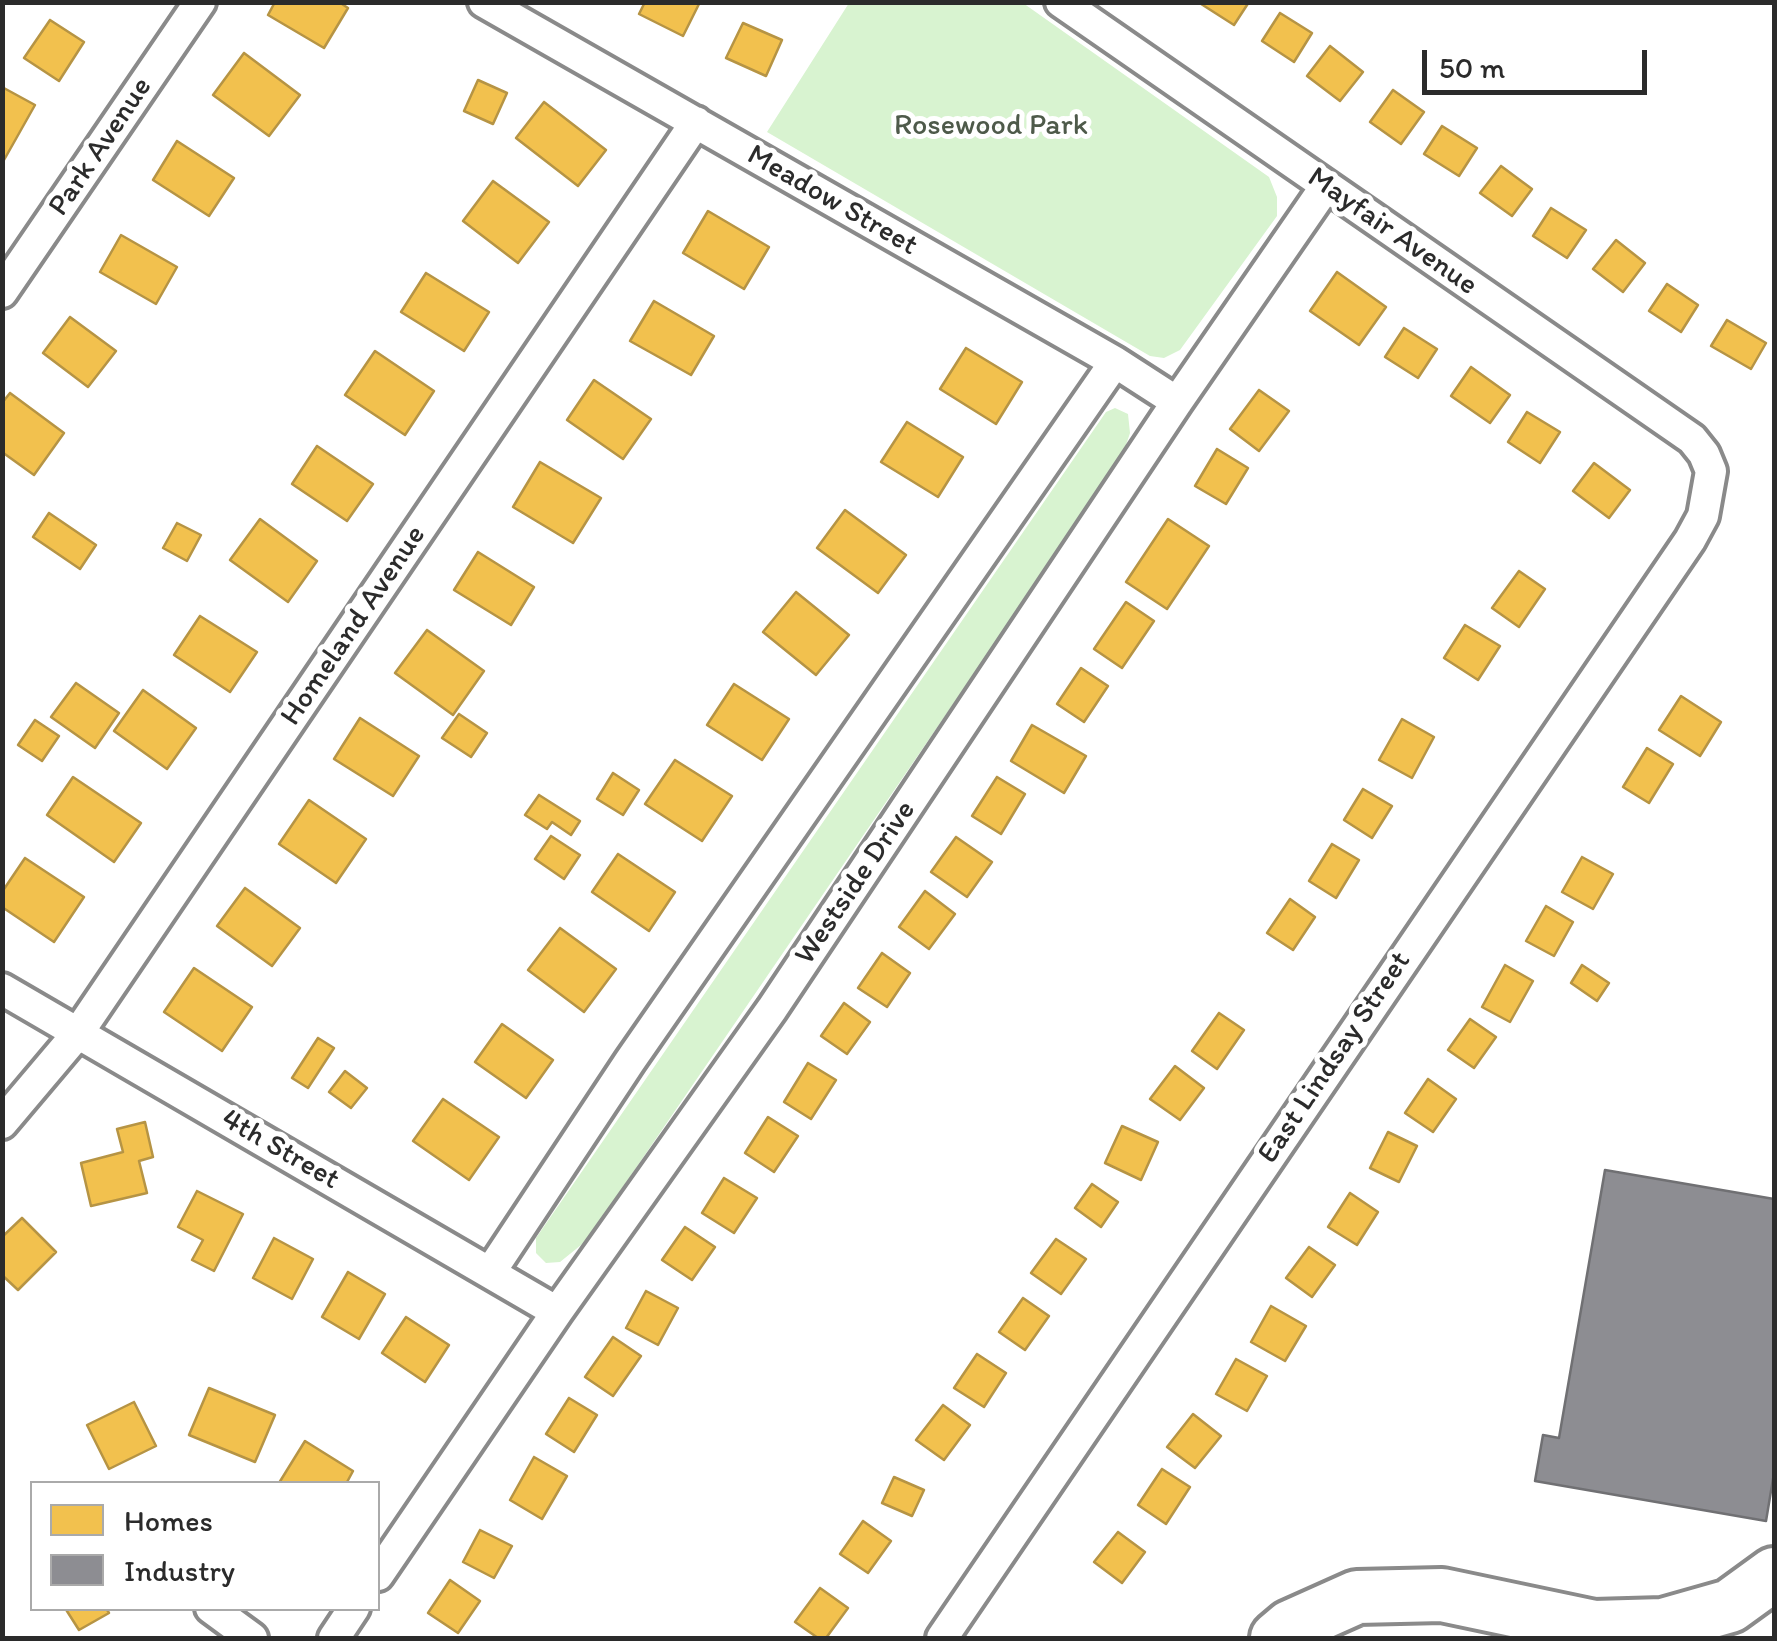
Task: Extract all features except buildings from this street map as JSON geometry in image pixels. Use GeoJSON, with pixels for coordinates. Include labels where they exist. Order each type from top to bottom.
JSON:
{"type":"FeatureCollection","features":[{"type":"Feature","properties":{"kind":"highway"},"geometry":{"type":"LineString","coordinates":[[1277,1638],[1290,1627],[1357,1597],[1442,1595],[1594,1627],[1663,1625],[1730,1606],[1774,1574]]}},
{"type":"Feature","properties":{"kind":"highway"},"geometry":{"type":"LineString","coordinates":[[1328,1638],[1398,1625],[1500,1638]]}},
{"type":"Feature","properties":{"kind":"street","name":"Park Avenue"},"geometry":{"type":"LineString","coordinates":[[2,292],[200,2]]}},
{"type":"Feature","properties":{"kind":"street","name":"Meadow Street"},"geometry":{"type":"LineString","coordinates":[[484,2],[1115,362],[1177,402]]}},
{"type":"Feature","properties":{"kind":"street","name":"Mayfair Avenue"},"geometry":{"type":"LineString","coordinates":[[1062,2],[1692,439],[1711,471]]}},
{"type":"Feature","properties":{"kind":"street","name":"Homeland Avenue"},"geometry":{"type":"LineString","coordinates":[[2,1124],[78,1033],[696,122]]}},
{"type":"Feature","properties":{"kind":"street","name":"Westside Drive"},"geometry":{"type":"LineString","coordinates":[[380,1571],[557,1312],[772,1009],[1326,186]]}},
{"type":"Feature","properties":{"kind":"street"},"geometry":{"type":"LineString","coordinates":[[491,1272],[630,1061],[1115,362]]}},
{"type":"Feature","properties":{"kind":"street","name":"East Lindsay Street"},"geometry":{"type":"LineString","coordinates":[[942,1638],[1690,540],[1703,516],[1711,471]]}},
{"type":"Feature","properties":{"kind":"street","name":"4th Street"},"geometry":{"type":"LineString","coordinates":[[2,989],[557,1312]]}},
{"type":"Feature","properties":{"kind":"street"},"geometry":{"type":"LineString","coordinates":[[215,1611],[252,1638]]}},
{"type":"Feature","properties":{"kind":"green space","name":"Rosewood Park"},"geometry":{"type":"Polygon","coordinates":[[[849,3],[1023,3],[1269,177],[1277,197],[1277,216],[1180,350],[1164,358],[1150,356],[767,132],[849,3]]]}},
{"type":"Feature","properties":{"kind":"green space"},"geometry":{"type":"Polygon","coordinates":[[[1115,408],[1128,414],[1130,433],[1122,457],[586,1241],[560,1262],[546,1263],[536,1253],[536,1238],[1106,412],[1115,408]]]}}]}
